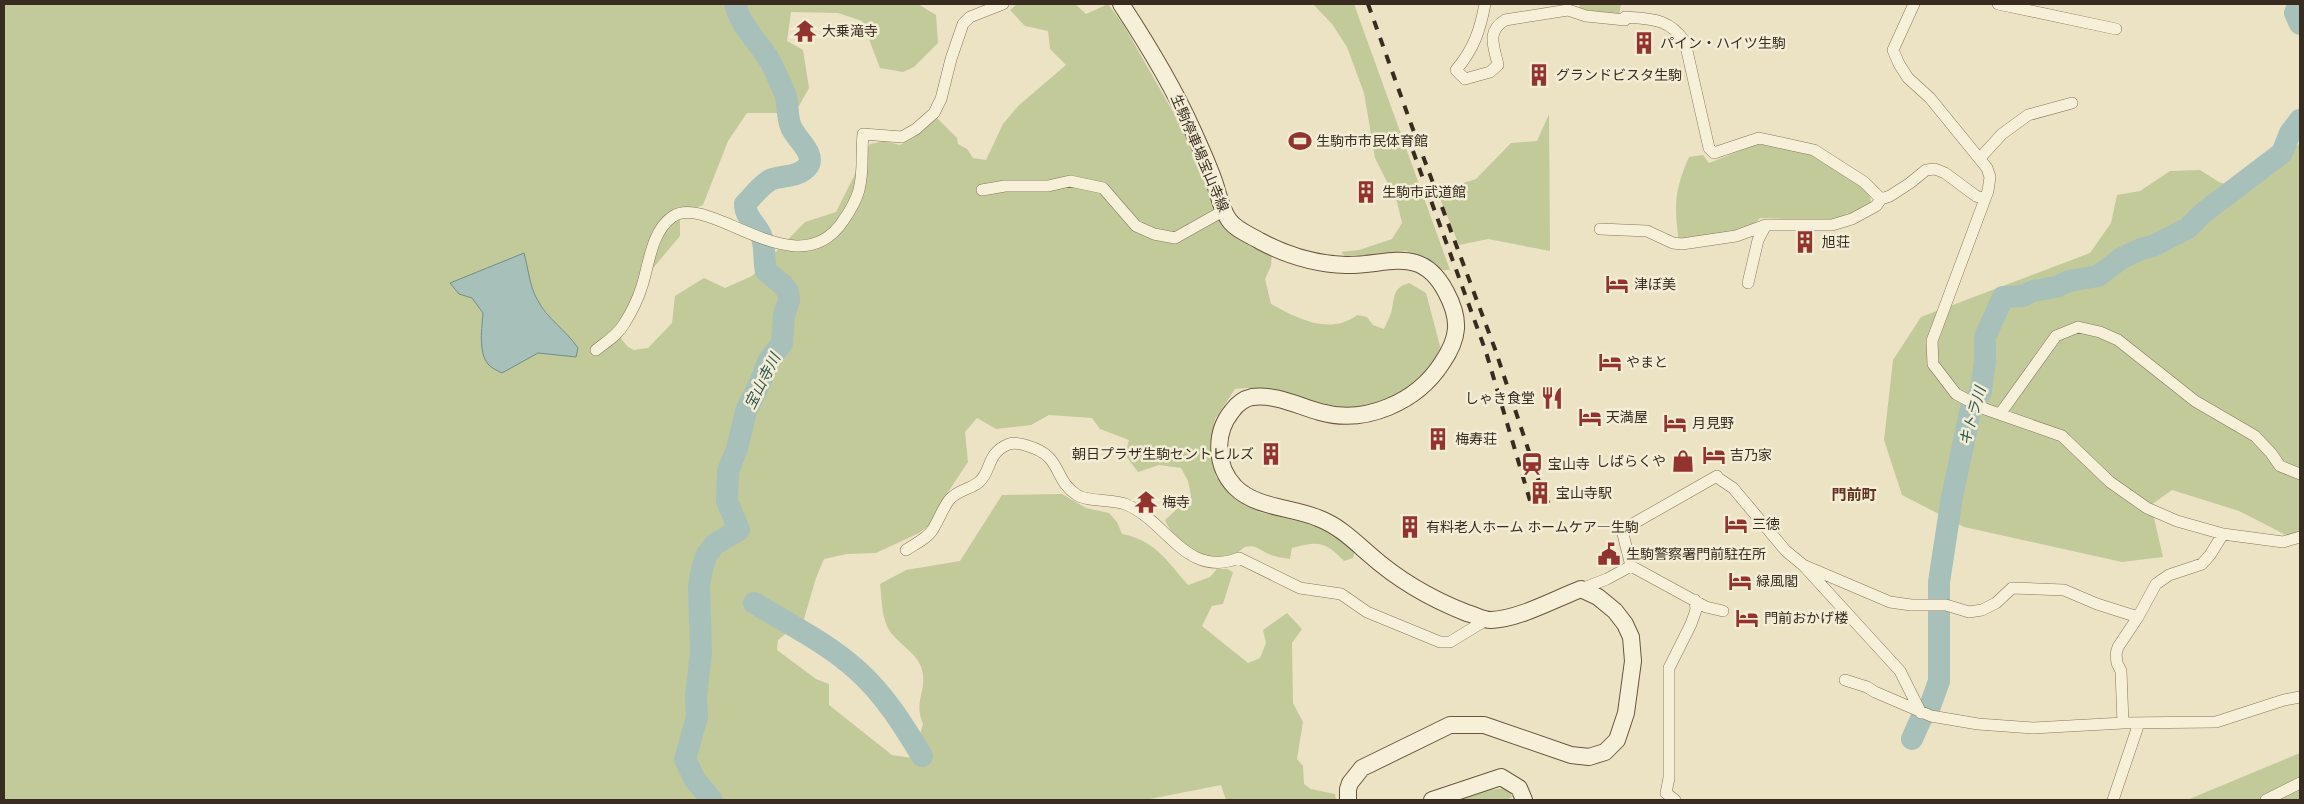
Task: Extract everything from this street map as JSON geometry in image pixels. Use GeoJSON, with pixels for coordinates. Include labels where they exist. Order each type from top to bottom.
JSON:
{"type":"FeatureCollection","features":[{"type":"Feature","properties":{"kind":"main road","name":"生駒停車場宝山寺線"},"geometry":{"type":"LineString","coordinates":[[1121,4],[1176,94],[1205,158],[1224,211],[1231,223],[1241,230],[1289,253],[1316,261],[1344,265],[1369,264],[1393,259],[1412,260],[1426,267],[1446,291],[1456,319],[1457,333],[1452,346],[1433,377],[1418,389],[1382,410],[1354,417],[1323,413],[1268,397],[1250,397],[1239,402],[1229,415],[1221,431],[1218,444],[1225,474],[1235,487],[1249,497],[1310,515],[1336,526],[1348,534],[1388,571],[1413,587],[1448,605],[1486,620]]}},
{"type":"Feature","properties":{"kind":"main road"},"geometry":{"type":"LineString","coordinates":[[1348,800],[1350,783],[1362,768],[1450,725],[1484,725],[1571,755],[1589,757],[1605,752],[1617,740],[1626,713],[1633,661],[1631,637],[1625,624],[1615,611],[1598,597],[1581,589],[1513,615],[1486,620]]}},
{"type":"Feature","properties":{"kind":"main road"},"geometry":{"type":"LineString","coordinates":[[1432,800],[1501,777],[1519,788],[1524,800]]}},
{"type":"Feature","properties":{"kind":"street"},"geometry":{"type":"LineString","coordinates":[[596,350],[618,333],[624,324],[642,287],[657,237],[672,217],[684,214],[712,218],[775,243],[804,245],[831,236],[851,210],[858,192],[863,171],[863,134],[902,137],[916,129],[934,113],[941,99],[950,59],[963,24],[970,17],[1003,4]]}},
{"type":"Feature","properties":{"kind":"street"},"geometry":{"type":"LineString","coordinates":[[1485,4],[1479,30],[1470,53],[1456,70],[1465,79],[1490,72],[1498,65],[1492,36],[1496,25],[1505,20],[1568,10],[1586,16],[1660,20],[1679,33],[1685,42],[1709,148],[1714,153],[1759,138],[1814,150],[1864,182],[1881,199]]}},
{"type":"Feature","properties":{"kind":"street"},"geometry":{"type":"LineString","coordinates":[[1914,4],[1893,50],[1899,64],[1908,78],[1930,98],[1980,158],[1990,176],[1985,199],[1932,341],[1933,364],[1956,394],[1985,409],[2062,436],[2110,482],[2146,508],[2177,521],[2223,534],[2283,542],[2300,537]]}},
{"type":"Feature","properties":{"kind":"street"},"geometry":{"type":"LineString","coordinates":[[2000,4],[2116,29]]}},
{"type":"Feature","properties":{"kind":"street"},"geometry":{"type":"LineString","coordinates":[[1980,158],[2002,134],[2028,115],[2072,103]]}},
{"type":"Feature","properties":{"kind":"street"},"geometry":{"type":"LineString","coordinates":[[1600,228],[1647,232],[1673,243],[1682,244],[1736,236],[1766,225],[1832,225],[1852,219],[1876,206],[1881,199],[1890,196],[1926,170],[1935,169],[1945,173],[1976,196],[1985,199]]}},
{"type":"Feature","properties":{"kind":"street"},"geometry":{"type":"LineString","coordinates":[[982,190],[1005,186],[1048,186],[1070,181],[1103,188],[1136,226],[1154,234],[1175,238],[1224,211]]}},
{"type":"Feature","properties":{"kind":"street"},"geometry":{"type":"LineString","coordinates":[[1748,283],[1758,240],[1766,225]]}},
{"type":"Feature","properties":{"kind":"street"},"geometry":{"type":"LineString","coordinates":[[2000,414],[2056,336],[2078,327],[2100,332],[2118,340],[2195,401],[2255,436],[2280,466],[2300,474]]}},
{"type":"Feature","properties":{"kind":"street"},"geometry":{"type":"LineString","coordinates":[[906,550],[932,531],[949,500],[980,481],[994,455],[1011,443],[1022,444],[1038,449],[1050,456],[1065,482],[1078,496],[1125,504],[1149,519],[1183,550],[1201,560],[1216,563],[1228,562],[1239,558],[1300,588],[1342,594],[1367,612],[1440,642],[1450,642],[1486,620]]}},
{"type":"Feature","properties":{"kind":"street"},"geometry":{"type":"LineString","coordinates":[[1723,611],[1706,608],[1695,600],[1631,566],[1622,530],[1719,478],[1733,488],[1786,550],[1803,564],[1900,671],[1925,714]]}},
{"type":"Feature","properties":{"kind":"street"},"geometry":{"type":"LineString","coordinates":[[2123,723],[2121,671],[2117,663],[2116,654],[2122,639],[2138,617],[2156,584],[2169,575],[2202,564],[2223,534]]}},
{"type":"Feature","properties":{"kind":"street"},"geometry":{"type":"LineString","coordinates":[[1803,564],[1890,602],[1946,605],[1969,612],[1982,610],[1996,603],[2012,588],[2064,590],[2097,604],[2138,617]]}},
{"type":"Feature","properties":{"kind":"street"},"geometry":{"type":"LineString","coordinates":[[1581,589],[1607,579],[1631,566]]}},
{"type":"Feature","properties":{"kind":"street"},"geometry":{"type":"LineString","coordinates":[[1675,800],[1666,793],[1669,778],[1668,668],[1691,624],[1696,610],[1695,600]]}},
{"type":"Feature","properties":{"kind":"street"},"geometry":{"type":"LineString","coordinates":[[1845,680],[1867,686],[1874,692],[1925,714],[1978,724],[2033,728],[2123,723],[2216,722],[2284,700],[2300,697]]}},
{"type":"Feature","properties":{"kind":"street"},"geometry":{"type":"LineString","coordinates":[[2113,800],[2139,723]]}},
{"type":"Feature","properties":{"kind":"street"},"geometry":{"type":"LineString","coordinates":[[2266,800],[2300,783]]}},
{"type":"Feature","properties":{"kind":"green space"},"geometry":{"type":"Polygon","coordinates":[[[4,4],[918,4],[936,15],[938,43],[914,67],[903,72],[880,68],[862,21],[838,13],[791,12],[787,41],[803,50],[809,88],[795,113],[747,113],[728,141],[703,205],[680,214],[680,236],[643,280],[615,331],[628,347],[634,350],[648,348],[672,323],[675,296],[704,278],[725,288],[752,276],[805,222],[836,212],[870,144],[884,141],[900,145],[913,138],[937,118],[957,138],[958,144],[967,149],[973,158],[986,160],[1003,124],[1018,106],[1066,65],[1050,49],[1048,31],[1025,26],[1010,10],[1017,4],[1075,4],[1086,14],[1108,4],[1123,24],[1181,126],[1207,186],[1219,220],[1228,232],[1241,241],[1272,254],[1271,266],[1265,279],[1271,304],[1291,315],[1313,323],[1335,324],[1357,315],[1367,317],[1373,325],[1384,329],[1391,314],[1397,290],[1400,287],[1409,283],[1426,293],[1441,350],[1427,372],[1406,390],[1371,405],[1348,407],[1336,406],[1274,390],[1235,389],[1215,419],[1210,446],[1216,477],[1235,497],[1259,512],[1323,527],[1355,549],[1353,558],[1344,561],[1332,550],[1321,544],[1308,544],[1292,548],[1290,559],[1273,556],[1256,547],[1249,546],[1232,556],[1222,558],[1202,554],[1192,550],[1176,536],[1165,520],[1191,496],[1188,481],[1181,468],[1159,465],[1138,472],[1125,455],[1129,440],[1100,429],[1092,418],[1049,415],[1031,425],[996,429],[977,418],[965,432],[968,462],[942,501],[932,523],[919,533],[876,553],[847,554],[824,559],[816,578],[804,619],[778,640],[777,650],[816,679],[829,684],[829,705],[892,755],[913,758],[923,724],[919,710],[923,682],[922,668],[915,657],[895,638],[885,622],[880,584],[906,570],[960,561],[1002,495],[1062,494],[1086,508],[1109,513],[1117,522],[1122,534],[1152,546],[1167,560],[1188,585],[1210,577],[1217,569],[1227,569],[1233,572],[1223,604],[1212,606],[1202,626],[1248,663],[1260,658],[1266,643],[1263,630],[1287,613],[1302,629],[1292,643],[1293,703],[1303,722],[1297,759],[1303,766],[1304,784],[1311,789],[1335,794],[1336,800],[1226,800],[1221,785],[1145,800],[4,800],[4,4]],[[523,254],[450,283],[459,294],[472,298],[483,313],[481,331],[508,369],[538,353],[576,357],[560,329],[535,298],[523,254]]]}},
{"type":"Feature","properties":{"kind":"green space"},"geometry":{"type":"Polygon","coordinates":[[[1313,4],[1354,4],[1450,270],[1442,270],[1425,257],[1406,251],[1379,255],[1345,256],[1341,252],[1359,250],[1392,239],[1402,223],[1397,202],[1375,158],[1364,93],[1347,47],[1332,24],[1313,4]]]}},
{"type":"Feature","properties":{"kind":"green space"},"geometry":{"type":"Polygon","coordinates":[[[1580,4],[1621,4],[1619,15],[1579,9],[1580,4]]]}},
{"type":"Feature","properties":{"kind":"green space"},"geometry":{"type":"Polygon","coordinates":[[[1549,114],[1550,251],[1488,239],[1459,245],[1437,191],[1476,179],[1511,143],[1537,141],[1549,114]]]}},
{"type":"Feature","properties":{"kind":"green space"},"geometry":{"type":"Polygon","coordinates":[[[2300,143],[2300,542],[2239,511],[2172,490],[2151,505],[2163,557],[2122,562],[1964,527],[1902,495],[1884,440],[1893,360],[1921,317],[2090,253],[2111,223],[2117,195],[2140,191],[2170,171],[2200,170],[2219,182],[2242,189],[2300,143]]]}},
{"type":"Feature","properties":{"kind":"green space"},"geometry":{"type":"Polygon","coordinates":[[[1757,144],[1768,144],[1816,156],[1868,191],[1871,201],[1867,208],[1851,216],[1847,213],[1844,219],[1831,221],[1760,218],[1753,225],[1734,234],[1679,242],[1676,218],[1678,189],[1689,157],[1703,155],[1709,163],[1757,144]]]}},
{"type":"Feature","properties":{"kind":"green space"},"geometry":{"type":"Polygon","coordinates":[[[2300,753],[2300,800],[2187,800],[2300,753]]]}},
{"type":"Feature","properties":{"kind":"green space"},"geometry":{"type":"Polygon","coordinates":[[[1508,788],[1512,797],[1506,800],[1447,800],[1468,792],[1508,788]]]}},
{"type":"Feature","properties":{"kind":"water"},"geometry":{"type":"Polygon","coordinates":[[[524,253],[537,299],[546,313],[578,348],[576,357],[538,353],[502,373],[489,365],[483,353],[481,339],[483,313],[472,298],[459,294],[450,283],[524,253]]]}},
{"type":"Feature","properties":{"kind":"waterway","name":"宝山寺川"},"geometry":{"type":"LineString","coordinates":[[712,800],[695,780],[685,759],[697,717],[696,697],[701,652],[699,586],[707,554],[715,544],[739,530],[727,501],[728,471],[737,449],[746,411],[768,362],[782,343],[784,315],[789,301],[788,292],[783,285],[766,271],[763,240],[747,213],[745,204],[770,180],[800,173],[808,166],[810,161],[807,151],[791,127],[786,97],[774,69],[742,21],[735,4]]}},
{"type":"Feature","properties":{"kind":"waterway","name":"キトラ川"},"geometry":{"type":"LineString","coordinates":[[2299,4],[2295,13],[2300,24]]}},
{"type":"Feature","properties":{"kind":"waterway","name":"キトラ川"},"geometry":{"type":"LineString","coordinates":[[1912,739],[1921,719],[1929,709],[1939,681],[1939,582],[1952,497],[1971,408],[1981,391],[1985,361],[1985,337],[2003,297],[2023,296],[2033,291],[2056,287],[2069,281],[2098,276],[2122,258],[2141,249],[2153,246],[2188,228],[2203,213],[2282,153],[2290,133],[2300,120]]}},
{"type":"Feature","properties":{"kind":"waterway","name":"宝山寺川"},"geometry":{"type":"LineString","coordinates":[[754,603],[820,642],[867,679],[901,722],[922,756]]}},
{"type":"Feature","properties":{"kind":"railway"},"geometry":{"type":"LineString","coordinates":[[1368,4],[1495,349],[1541,488],[1551,508]]}},
{"type":"Feature","properties":{"kind":"railway"},"geometry":{"type":"LineString","coordinates":[[1413,151],[1486,352],[1531,504]]}},
{"type":"Feature","properties":{"kind":"place","name":"大乗滝寺"},"geometry":{"type":"Point","coordinates":[805,31]}},
{"type":"Feature","properties":{"kind":"place","name":"パイン・ハイツ生駒"},"geometry":{"type":"Point","coordinates":[1644,43]}},
{"type":"Feature","properties":{"kind":"place","name":"グランドビスタ生駒"},"geometry":{"type":"Point","coordinates":[1539,75]}},
{"type":"Feature","properties":{"kind":"place","name":"生駒市市民体育館"},"geometry":{"type":"Point","coordinates":[1300,141]}},
{"type":"Feature","properties":{"kind":"place","name":"生駒市武道館"},"geometry":{"type":"Point","coordinates":[1366,192]}},
{"type":"Feature","properties":{"kind":"place","name":"旭荘"},"geometry":{"type":"Point","coordinates":[1805,242]}},
{"type":"Feature","properties":{"kind":"place","name":"津ぼ美"},"geometry":{"type":"Point","coordinates":[1617,284]}},
{"type":"Feature","properties":{"kind":"place","name":"やまと"},"geometry":{"type":"Point","coordinates":[1610,362]}},
{"type":"Feature","properties":{"kind":"place","name":"しゃき食堂"},"geometry":{"type":"Point","coordinates":[1552,398]}},
{"type":"Feature","properties":{"kind":"place","name":"天満屋"},"geometry":{"type":"Point","coordinates":[1590,417]}},
{"type":"Feature","properties":{"kind":"place","name":"月見野"},"geometry":{"type":"Point","coordinates":[1675,423]}},
{"type":"Feature","properties":{"kind":"place","name":"梅寿荘"},"geometry":{"type":"Point","coordinates":[1438,439]}},
{"type":"Feature","properties":{"kind":"place","name":"朝日プラザ生駒セントヒルズ"},"geometry":{"type":"Point","coordinates":[1271,454]}},
{"type":"Feature","properties":{"kind":"place","name":"吉乃家"},"geometry":{"type":"Point","coordinates":[1714,455]}},
{"type":"Feature","properties":{"kind":"place","name":"しばらくや"},"geometry":{"type":"Point","coordinates":[1683,461]}},
{"type":"Feature","properties":{"kind":"place","name":"宝山寺"},"geometry":{"type":"Point","coordinates":[1532,464]}},
{"type":"Feature","properties":{"kind":"place","name":"宝山寺駅"},"geometry":{"type":"Point","coordinates":[1540,493]}},
{"type":"Feature","properties":{"kind":"place","name":"梅寺"},"geometry":{"type":"Point","coordinates":[1146,502]}},
{"type":"Feature","properties":{"kind":"place","name":"三徳"},"geometry":{"type":"Point","coordinates":[1736,524]}},
{"type":"Feature","properties":{"kind":"place","name":"有料老人ホーム ホームケア―生駒"},"geometry":{"type":"Point","coordinates":[1410,527]}},
{"type":"Feature","properties":{"kind":"place","name":"生駒警察署門前駐在所"},"geometry":{"type":"Point","coordinates":[1609,554]}},
{"type":"Feature","properties":{"kind":"place","name":"緑風閣"},"geometry":{"type":"Point","coordinates":[1740,581]}},
{"type":"Feature","properties":{"kind":"place","name":"門前おかげ楼"},"geometry":{"type":"Point","coordinates":[1747,618]}},
{"type":"Feature","properties":{"kind":"district","name":"門前町"},"geometry":{"type":"Point","coordinates":[1854,494]}}]}
